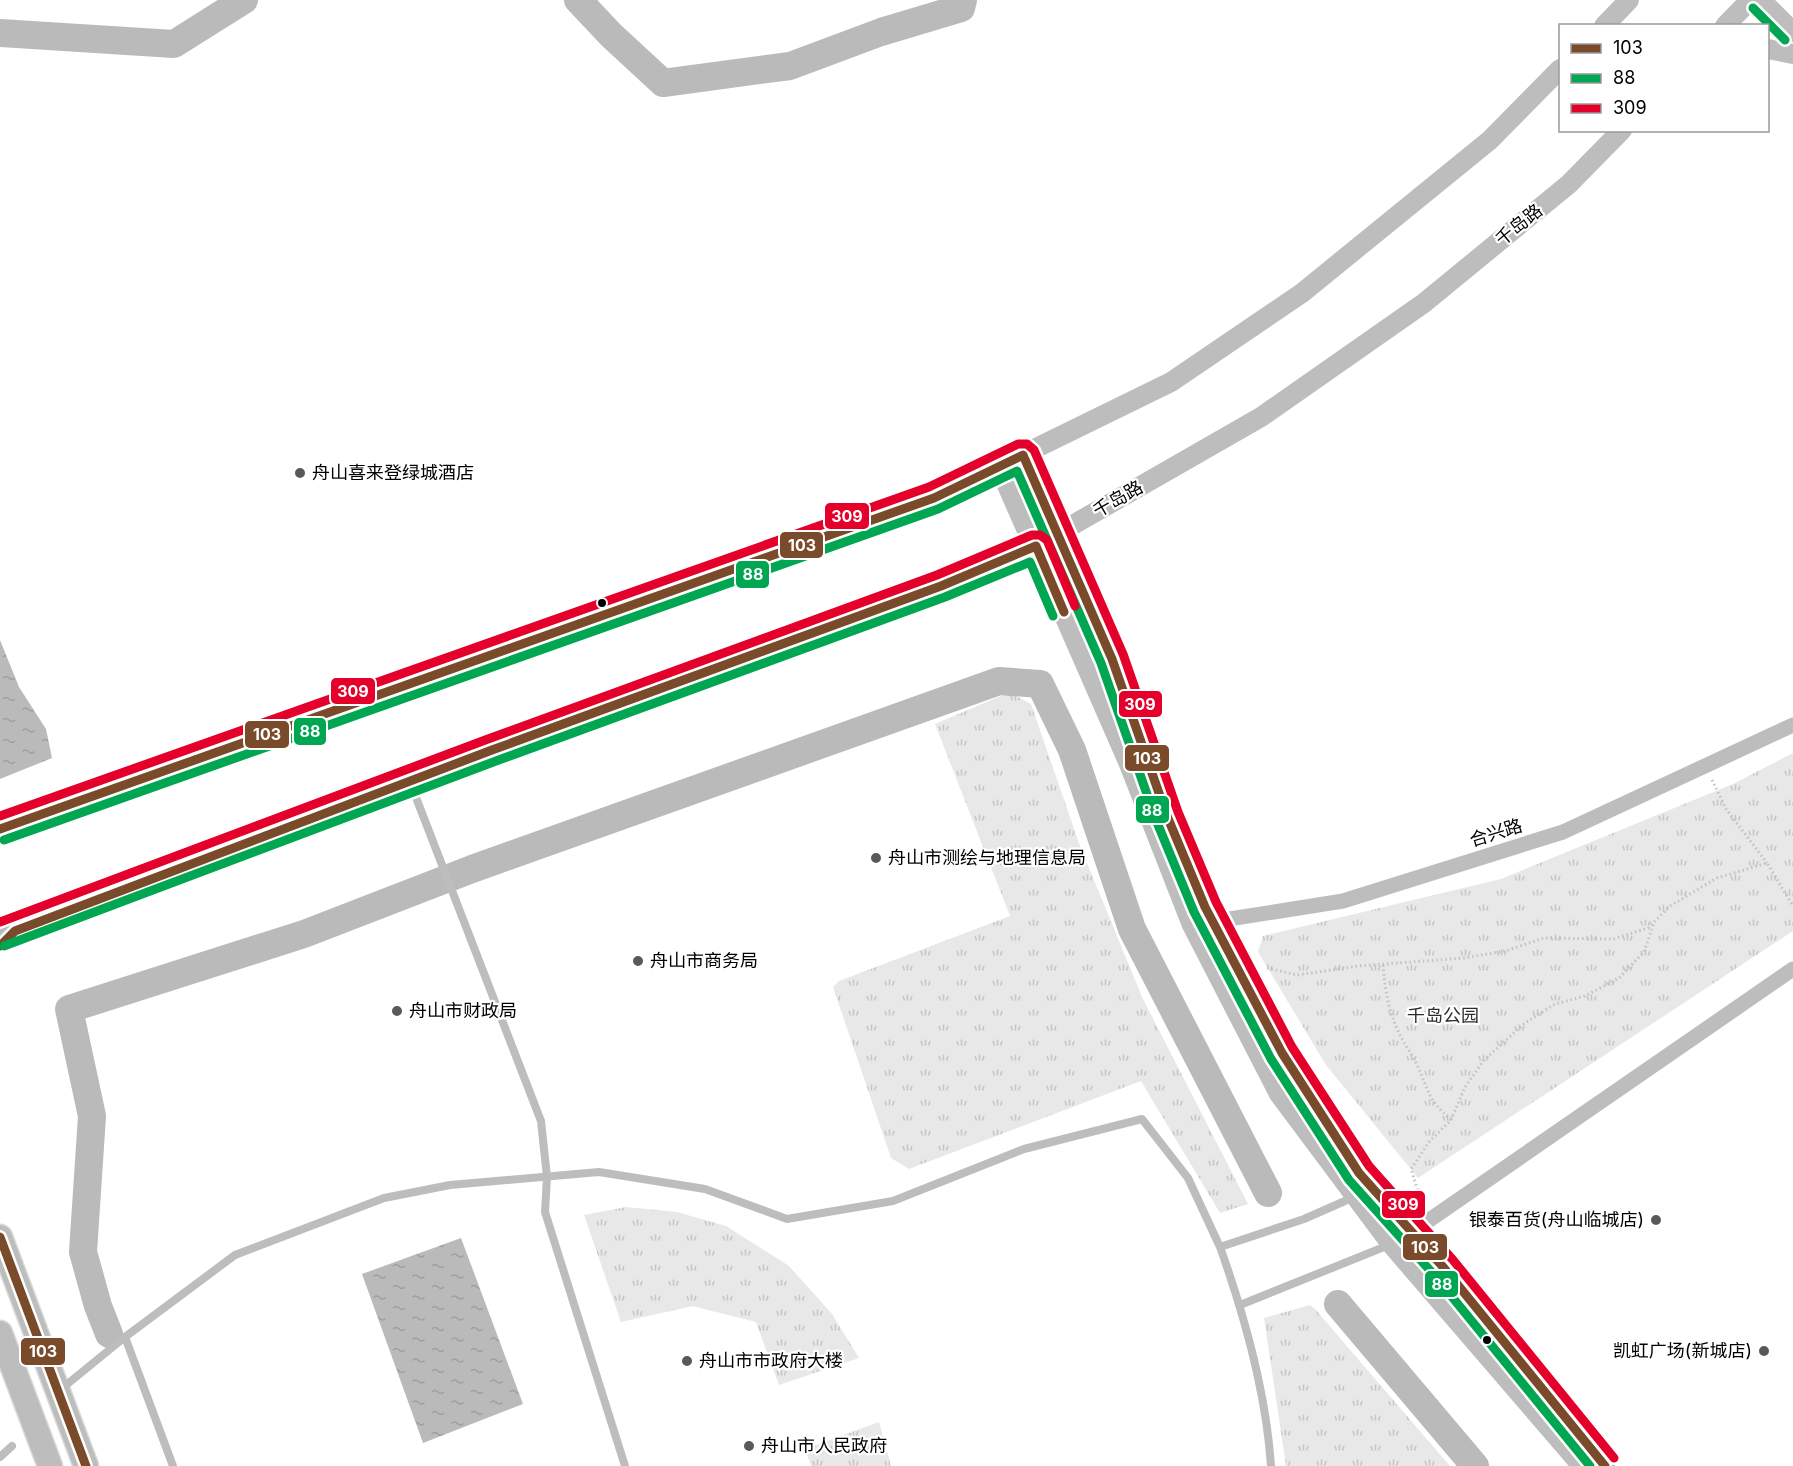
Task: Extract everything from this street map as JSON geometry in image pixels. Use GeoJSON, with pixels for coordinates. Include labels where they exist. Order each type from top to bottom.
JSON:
{"type":"FeatureCollection","features":[{"type":"Feature","properties":{"kind":"main road"},"geometry":{"type":"LineString","coordinates":[[0,1237],[86,1466]]}},
{"type":"Feature","properties":{"kind":"main road"},"geometry":{"type":"LineString","coordinates":[[0,1333],[50,1466]]}},
{"type":"Feature","properties":{"kind":"street"},"geometry":{"type":"LineString","coordinates":[[1612,14],[1629,0]]}},
{"type":"Feature","properties":{"kind":"street"},"geometry":{"type":"LineString","coordinates":[[1727,24],[1750,0]]}},
{"type":"Feature","properties":{"kind":"street"},"geometry":{"type":"LineString","coordinates":[[1761,0],[1793,32]]}},
{"type":"Feature","properties":{"kind":"street"},"geometry":{"type":"LineString","coordinates":[[1769,49],[1793,54]]}},
{"type":"Feature","properties":{"kind":"street"},"geometry":{"type":"LineString","coordinates":[[0,829],[934,498],[999,467],[1171,382],[1302,293],[1490,140],[1559,70]]}},
{"type":"Feature","properties":{"kind":"street","name":"千岛路"},"geometry":{"type":"LineString","coordinates":[[8,933],[410,781],[941,586],[1036,546],[1261,417],[1424,303],[1569,184],[1620,132]]}},
{"type":"Feature","properties":{"kind":"street"},"geometry":{"type":"LineString","coordinates":[[1023,455],[1112,659],[1167,816],[1212,922],[1282,1053],[1359,1173],[1420,1227],[1605,1466]]}},
{"type":"Feature","properties":{"kind":"street"},"geometry":{"type":"LineString","coordinates":[[999,467],[1036,546],[1129,764],[1192,925],[1279,1094],[1391,1244],[1582,1466]]}},
{"type":"Feature","properties":{"kind":"street","name":"合兴路"},"geometry":{"type":"LineString","coordinates":[[1192,925],[1343,900],[1563,832],[1706,768],[1793,725]]}},
{"type":"Feature","properties":{"kind":"street"},"geometry":{"type":"LineString","coordinates":[[0,946],[8,933]]}},
{"type":"Feature","properties":{"kind":"street"},"geometry":{"type":"LineString","coordinates":[[1391,1244],[1420,1227],[1793,969]]}},
{"type":"Feature","properties":{"kind":"lane"},"geometry":{"type":"LineString","coordinates":[[410,781],[541,1121],[547,1177],[545,1212],[625,1466]]}},
{"type":"Feature","properties":{"kind":"lane"},"geometry":{"type":"LineString","coordinates":[[58,1392],[125,1337],[235,1255],[384,1198],[450,1185],[599,1172],[705,1189],[787,1219],[893,1201],[1024,1149],[1142,1119],[1188,1178],[1220,1247],[1240,1305],[1269,1433],[1271,1466]]}},
{"type":"Feature","properties":{"kind":"lane"},"geometry":{"type":"LineString","coordinates":[[1220,1247],[1304,1219],[1354,1197]]}},
{"type":"Feature","properties":{"kind":"lane"},"geometry":{"type":"LineString","coordinates":[[1240,1305],[1391,1244]]}},
{"type":"Feature","properties":{"kind":"lane"},"geometry":{"type":"LineString","coordinates":[[125,1337],[173,1466]]}},
{"type":"Feature","properties":{"kind":"lane"},"geometry":{"type":"LineString","coordinates":[[0,1457],[12,1446]]}},
{"type":"Feature","properties":{"kind":"path"},"geometry":{"type":"LineString","coordinates":[[1706,768],[1726,809],[1767,863],[1793,906]]}},
{"type":"Feature","properties":{"kind":"path"},"geometry":{"type":"LineString","coordinates":[[1267,968],[1296,975],[1464,958],[1505,951],[1544,938],[1613,939],[1648,928],[1670,906],[1717,878],[1767,863]]}},
{"type":"Feature","properties":{"kind":"path"},"geometry":{"type":"LineString","coordinates":[[1420,1227],[1411,1169],[1429,1142],[1450,1120],[1465,1087],[1484,1060],[1525,1023],[1554,1004],[1585,996],[1619,978],[1644,952],[1654,922]]}},
{"type":"Feature","properties":{"kind":"path"},"geometry":{"type":"LineString","coordinates":[[1383,965],[1388,1008],[1399,1033],[1418,1065],[1424,1086],[1433,1104],[1450,1120]]}},
{"type":"Feature","properties":{"kind":"green space"},"geometry":{"type":"Polygon","coordinates":[[[1010,692],[1031,704],[1080,846],[1142,997],[1248,1204],[1220,1213],[1141,1081],[909,1169],[891,1158],[833,987],[839,981],[1010,916],[935,724],[1010,692]]]}},
{"type":"Feature","properties":{"kind":"green space","name":"千岛公园"},"geometry":{"type":"Polygon","coordinates":[[[1793,753],[1793,931],[1418,1178],[1326,1065],[1258,952],[1263,936],[1501,879],[1733,784],[1793,753]]]}},
{"type":"Feature","properties":{"kind":"green space"},"geometry":{"type":"Polygon","coordinates":[[[626,1207],[677,1212],[726,1226],[789,1266],[832,1314],[859,1358],[779,1385],[756,1322],[693,1306],[621,1322],[584,1215],[626,1207]]]}},
{"type":"Feature","properties":{"kind":"green space"},"geometry":{"type":"Polygon","coordinates":[[[1310,1305],[1450,1466],[1286,1466],[1264,1318],[1310,1305]]]}},
{"type":"Feature","properties":{"kind":"green space"},"geometry":{"type":"Polygon","coordinates":[[[879,1422],[891,1466],[811,1466],[805,1449],[879,1422]]]}},
{"type":"Feature","properties":{"kind":"water"},"geometry":{"type":"Polygon","coordinates":[[[0,640],[19,687],[46,729],[52,758],[0,779],[0,640]]]}},
{"type":"Feature","properties":{"kind":"water"},"geometry":{"type":"Polygon","coordinates":[[[461,1238],[523,1404],[423,1443],[362,1274],[461,1238]]]}},
{"type":"Feature","properties":{"kind":"waterway"},"geometry":{"type":"LineString","coordinates":[[0,33],[174,44],[244,0]]}},
{"type":"Feature","properties":{"kind":"waterway"},"geometry":{"type":"LineString","coordinates":[[578,0],[611,35],[663,83],[790,66],[881,32],[961,8],[963,0]]}},
{"type":"Feature","properties":{"kind":"waterway"},"geometry":{"type":"LineString","coordinates":[[109,1334],[98,1306],[83,1252],[92,1116],[69,1009],[304,934],[472,869],[999,681],[1040,684],[1072,750],[1132,929],[1268,1193]]}},
{"type":"Feature","properties":{"kind":"waterway"},"geometry":{"type":"LineString","coordinates":[[1338,1304],[1475,1466]]}},
{"type":"Feature","properties":{"kind":"transit line","name":"88"},"geometry":{"type":"LineString","coordinates":[[1753,8],[1785,40]]}},
{"type":"Feature","properties":{"kind":"transit line","name":"309"},"geometry":{"type":"LineString","coordinates":[[0,816],[929,487],[1018,444],[1027,444],[1034,450],[1123,654],[1178,812],[1216,902],[1292,1047],[1369,1166],[1453,1260],[1614,1458]]}},
{"type":"Feature","properties":{"kind":"transit line","name":"103"},"geometry":{"type":"LineString","coordinates":[[0,829],[934,498],[1023,455],[1112,659],[1167,816],[1205,907],[1282,1053],[1359,1173],[1444,1268],[1605,1466]]}},
{"type":"Feature","properties":{"kind":"transit line","name":"88"},"geometry":{"type":"LineString","coordinates":[[4,840],[938,509],[1017,471],[1101,663],[1156,820],[1194,912],[1271,1059],[1349,1180],[1435,1276],[1590,1466]]}},
{"type":"Feature","properties":{"kind":"transit line","name":"309"},"geometry":{"type":"LineString","coordinates":[[0,922],[488,739],[937,575],[1032,535],[1040,535],[1047,540],[1075,606]]}},
{"type":"Feature","properties":{"kind":"transit line","name":"103"},"geometry":{"type":"LineString","coordinates":[[0,946],[15,931],[492,750],[941,586],[1036,546],[1064,612]]}},
{"type":"Feature","properties":{"kind":"transit line","name":"88"},"geometry":{"type":"LineString","coordinates":[[4,946],[496,761],[945,597],[1030,562],[1053,616]]}},
{"type":"Feature","properties":{"kind":"transit line","name":"103"},"geometry":{"type":"LineString","coordinates":[[0,1237],[86,1466]]}},
{"type":"Feature","properties":{"kind":"place","name":"舟山喜来登绿城酒店"},"geometry":{"type":"Point","coordinates":[300,473]}},
{"type":"Feature","properties":{"kind":"place","name":"舟山市测绘与地理信息局"},"geometry":{"type":"Point","coordinates":[876,858]}},
{"type":"Feature","properties":{"kind":"place","name":"舟山市商务局"},"geometry":{"type":"Point","coordinates":[638,961]}},
{"type":"Feature","properties":{"kind":"place","name":"舟山市财政局"},"geometry":{"type":"Point","coordinates":[397,1011]}},
{"type":"Feature","properties":{"kind":"place","name":"银泰百货(舟山临城店)"},"geometry":{"type":"Point","coordinates":[1656,1220]}},
{"type":"Feature","properties":{"kind":"place","name":"凯虹广场(新城店)"},"geometry":{"type":"Point","coordinates":[1764,1351]}},
{"type":"Feature","properties":{"kind":"place","name":"舟山市市政府大楼"},"geometry":{"type":"Point","coordinates":[687,1361]}},
{"type":"Feature","properties":{"kind":"place","name":"舟山市人民政府"},"geometry":{"type":"Point","coordinates":[749,1446]}}]}
